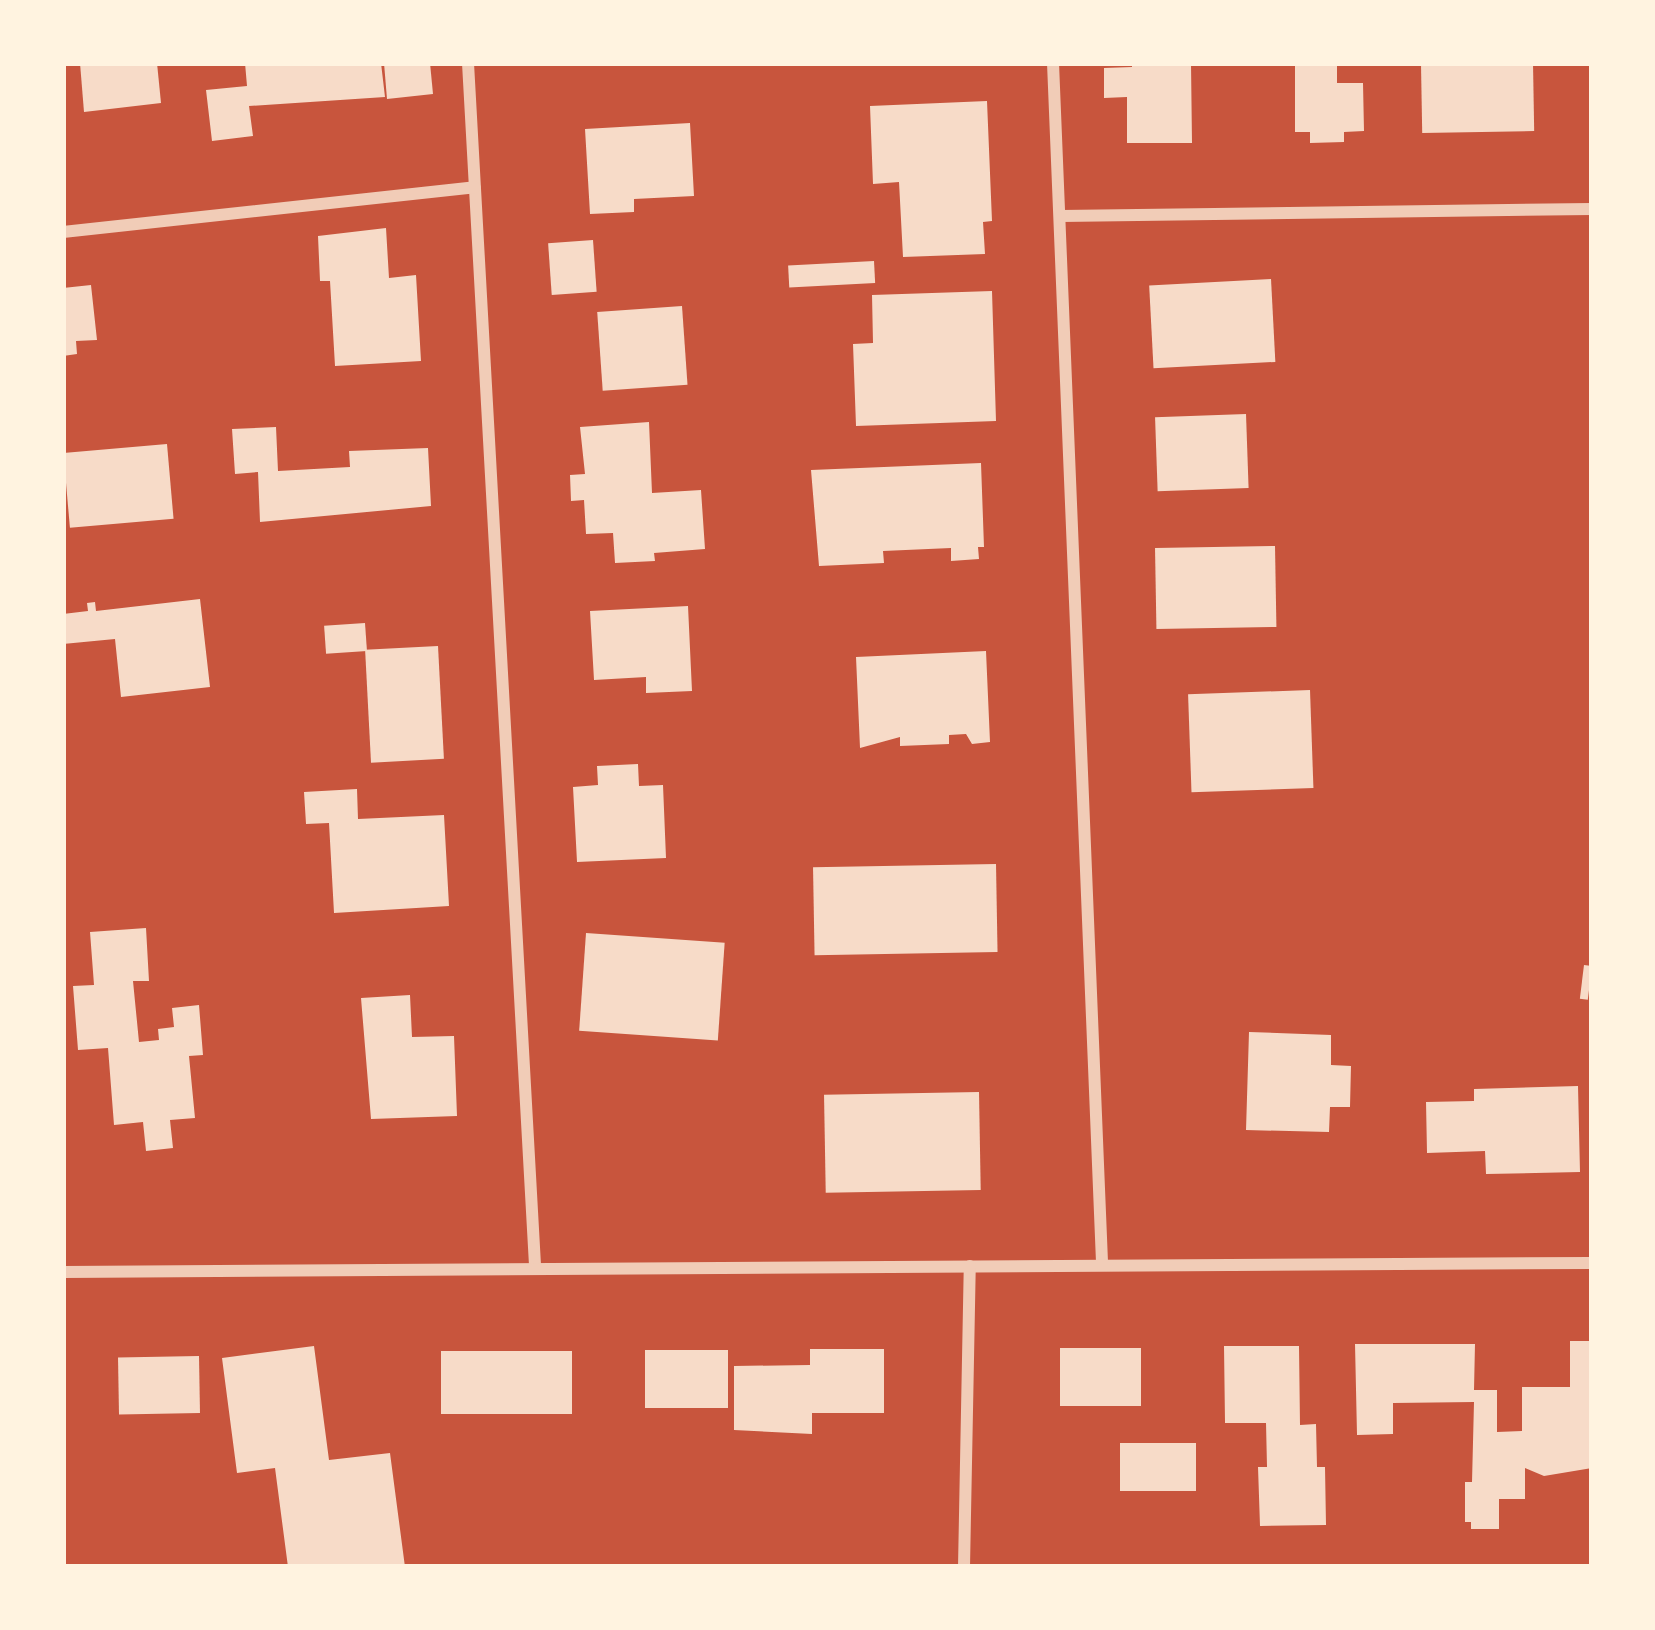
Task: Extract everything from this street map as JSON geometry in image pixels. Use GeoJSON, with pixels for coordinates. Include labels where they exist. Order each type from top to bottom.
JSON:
{"type":"FeatureCollection","features":[{"type":"Feature","properties":{"kind":"street"},"geometry":{"type":"LineString","coordinates":[[468,63],[535,1267]]}},
{"type":"Feature","properties":{"kind":"street"},"geometry":{"type":"LineString","coordinates":[[1053,63],[1102,1264]]}},
{"type":"Feature","properties":{"kind":"street"},"geometry":{"type":"LineString","coordinates":[[63,232],[475,187]]}},
{"type":"Feature","properties":{"kind":"street"},"geometry":{"type":"LineString","coordinates":[[1061,216],[1592,209]]}},
{"type":"Feature","properties":{"kind":"street"},"geometry":{"type":"LineString","coordinates":[[63,1271],[1592,1263]]}},
{"type":"Feature","properties":{"kind":"street"},"geometry":{"type":"LineString","coordinates":[[964,1567],[970,1266]]}},
{"type":"Feature","properties":{"kind":"building"},"geometry":{"type":"Polygon","coordinates":[[[80,63],[157,63],[161,103],[84,112],[80,63]]]}},
{"type":"Feature","properties":{"kind":"building"},"geometry":{"type":"Polygon","coordinates":[[[245,63],[381,63],[385,97],[249,106],[253,136],[212,141],[206,90],[247,86],[245,63]]]}},
{"type":"Feature","properties":{"kind":"building"},"geometry":{"type":"Polygon","coordinates":[[[384,63],[430,63],[433,94],[387,99],[384,63]]]}},
{"type":"Feature","properties":{"kind":"building"},"geometry":{"type":"Polygon","coordinates":[[[1132,63],[1191,63],[1192,143],[1127,143],[1127,97],[1104,98],[1104,68],[1132,67],[1132,63]]]}},
{"type":"Feature","properties":{"kind":"building"},"geometry":{"type":"Polygon","coordinates":[[[1295,63],[1337,63],[1337,83],[1363,83],[1364,131],[1344,132],[1344,142],[1310,143],[1310,132],[1295,132],[1295,63]]]}},
{"type":"Feature","properties":{"kind":"building"},"geometry":{"type":"Polygon","coordinates":[[[1533,63],[1534,131],[1422,133],[1421,65],[1533,63]]]}},
{"type":"Feature","properties":{"kind":"building"},"geometry":{"type":"Polygon","coordinates":[[[987,101],[992,221],[983,222],[985,254],[903,257],[899,182],[873,184],[870,106],[987,101]]]}},
{"type":"Feature","properties":{"kind":"building"},"geometry":{"type":"Polygon","coordinates":[[[690,123],[694,196],[634,199],[634,212],[590,214],[585,129],[690,123]]]}},
{"type":"Feature","properties":{"kind":"building"},"geometry":{"type":"Polygon","coordinates":[[[386,228],[389,278],[416,275],[421,361],[335,366],[330,281],[320,281],[318,236],[386,228]]]}},
{"type":"Feature","properties":{"kind":"building"},"geometry":{"type":"Polygon","coordinates":[[[593,240],[597,292],[552,295],[548,243],[593,240]]]}},
{"type":"Feature","properties":{"kind":"building"},"geometry":{"type":"Polygon","coordinates":[[[874,261],[875,283],[789,287],[788,266],[874,261]]]}},
{"type":"Feature","properties":{"kind":"building"},"geometry":{"type":"Polygon","coordinates":[[[1271,279],[1275,362],[1154,368],[1149,285],[1271,279]]]}},
{"type":"Feature","properties":{"kind":"building"},"geometry":{"type":"Polygon","coordinates":[[[91,285],[97,340],[76,341],[77,354],[63,356],[63,288],[91,285]]]}},
{"type":"Feature","properties":{"kind":"building"},"geometry":{"type":"Polygon","coordinates":[[[992,291],[996,421],[856,426],[853,344],[873,343],[872,295],[992,291]]]}},
{"type":"Feature","properties":{"kind":"building"},"geometry":{"type":"Polygon","coordinates":[[[682,306],[688,385],[603,391],[597,312],[682,306]]]}},
{"type":"Feature","properties":{"kind":"building"},"geometry":{"type":"Polygon","coordinates":[[[1246,414],[1249,488],[1158,491],[1155,417],[1246,414]]]}},
{"type":"Feature","properties":{"kind":"building"},"geometry":{"type":"Polygon","coordinates":[[[649,422],[652,493],[701,490],[705,549],[654,553],[655,561],[615,563],[613,533],[586,534],[584,500],[571,501],[570,475],[585,474],[580,427],[649,422]]]}},
{"type":"Feature","properties":{"kind":"building"},"geometry":{"type":"Polygon","coordinates":[[[276,427],[278,471],[350,467],[349,451],[428,448],[431,506],[260,522],[258,472],[235,474],[232,429],[276,427]]]}},
{"type":"Feature","properties":{"kind":"building"},"geometry":{"type":"Polygon","coordinates":[[[167,444],[174,519],[70,528],[63,453],[167,444]]]}},
{"type":"Feature","properties":{"kind":"building"},"geometry":{"type":"Polygon","coordinates":[[[981,463],[984,547],[978,547],[979,559],[951,561],[951,548],[883,551],[884,563],[819,566],[811,470],[981,463]]]}},
{"type":"Feature","properties":{"kind":"building"},"geometry":{"type":"Polygon","coordinates":[[[1275,546],[1276,627],[1156,629],[1155,548],[1275,546]]]}},
{"type":"Feature","properties":{"kind":"building"},"geometry":{"type":"Polygon","coordinates":[[[200,599],[210,687],[121,697],[115,639],[63,644],[63,614],[88,611],[87,603],[95,602],[96,611],[200,599]]]}},
{"type":"Feature","properties":{"kind":"building"},"geometry":{"type":"Polygon","coordinates":[[[688,606],[692,691],[646,693],[646,677],[594,680],[590,611],[688,606]]]}},
{"type":"Feature","properties":{"kind":"building"},"geometry":{"type":"Polygon","coordinates":[[[365,623],[367,651],[326,654],[324,626],[365,623]]]}},
{"type":"Feature","properties":{"kind":"building"},"geometry":{"type":"Polygon","coordinates":[[[438,646],[444,759],[371,763],[365,650],[438,646]]]}},
{"type":"Feature","properties":{"kind":"building"},"geometry":{"type":"Polygon","coordinates":[[[986,651],[990,742],[972,744],[966,734],[949,735],[949,744],[900,746],[900,737],[860,748],[856,657],[986,651]]]}},
{"type":"Feature","properties":{"kind":"building"},"geometry":{"type":"Polygon","coordinates":[[[1310,690],[1313,788],[1191,792],[1188,694],[1310,690]]]}},
{"type":"Feature","properties":{"kind":"building"},"geometry":{"type":"Polygon","coordinates":[[[638,764],[639,786],[663,785],[666,858],[577,862],[573,787],[598,785],[597,766],[638,764]]]}},
{"type":"Feature","properties":{"kind":"building"},"geometry":{"type":"Polygon","coordinates":[[[357,789],[358,819],[444,815],[449,906],[334,913],[329,823],[306,824],[304,792],[357,789]]]}},
{"type":"Feature","properties":{"kind":"building"},"geometry":{"type":"Polygon","coordinates":[[[996,864],[998,952],[815,955],[813,867],[996,864]]]}},
{"type":"Feature","properties":{"kind":"building"},"geometry":{"type":"Polygon","coordinates":[[[146,928],[149,981],[133,981],[139,1042],[159,1040],[158,1029],[174,1027],[172,1008],[199,1005],[203,1055],[189,1056],[195,1118],[170,1120],[173,1148],[146,1151],[143,1122],[114,1125],[108,1048],[78,1050],[73,986],[94,985],[90,932],[146,928]]]}},
{"type":"Feature","properties":{"kind":"building"},"geometry":{"type":"Polygon","coordinates":[[[586,933],[725,943],[718,1040],[579,1031],[586,933]]]}},
{"type":"Feature","properties":{"kind":"building"},"geometry":{"type":"Polygon","coordinates":[[[1584,965],[1592,966],[1588,1000],[1580,999],[1584,965]]]}},
{"type":"Feature","properties":{"kind":"building"},"geometry":{"type":"Polygon","coordinates":[[[410,995],[412,1037],[454,1036],[457,1116],[371,1119],[361,998],[410,995]]]}},
{"type":"Feature","properties":{"kind":"building"},"geometry":{"type":"Polygon","coordinates":[[[1249,1032],[1331,1035],[1331,1065],[1351,1066],[1350,1107],[1330,1107],[1329,1132],[1246,1130],[1249,1032]]]}},
{"type":"Feature","properties":{"kind":"building"},"geometry":{"type":"Polygon","coordinates":[[[1578,1086],[1580,1172],[1486,1174],[1485,1151],[1427,1153],[1426,1102],[1474,1101],[1474,1089],[1578,1086]]]}},
{"type":"Feature","properties":{"kind":"building"},"geometry":{"type":"Polygon","coordinates":[[[979,1092],[981,1190],[826,1193],[824,1095],[979,1092]]]}},
{"type":"Feature","properties":{"kind":"building"},"geometry":{"type":"Polygon","coordinates":[[[1570,1341],[1592,1341],[1592,1468],[1544,1476],[1525,1468],[1525,1499],[1499,1499],[1499,1529],[1471,1529],[1471,1522],[1465,1522],[1465,1482],[1472,1482],[1474,1402],[1393,1403],[1393,1434],[1357,1435],[1355,1344],[1475,1344],[1474,1390],[1497,1390],[1497,1432],[1522,1431],[1522,1387],[1570,1387],[1570,1341]]]}},
{"type":"Feature","properties":{"kind":"building"},"geometry":{"type":"Polygon","coordinates":[[[314,1346],[329,1460],[390,1453],[405,1567],[288,1567],[275,1468],[237,1473],[222,1358],[314,1346]]]}},
{"type":"Feature","properties":{"kind":"building"},"geometry":{"type":"Polygon","coordinates":[[[1224,1346],[1299,1346],[1300,1425],[1316,1424],[1317,1467],[1325,1467],[1326,1525],[1260,1526],[1258,1467],[1267,1467],[1266,1423],[1225,1423],[1224,1346]]]}},
{"type":"Feature","properties":{"kind":"building"},"geometry":{"type":"Polygon","coordinates":[[[1060,1348],[1141,1348],[1141,1406],[1060,1406],[1060,1348]]]}},
{"type":"Feature","properties":{"kind":"building"},"geometry":{"type":"Polygon","coordinates":[[[810,1349],[884,1349],[884,1413],[812,1413],[812,1434],[734,1430],[734,1366],[810,1365],[810,1349]]]}},
{"type":"Feature","properties":{"kind":"building"},"geometry":{"type":"Polygon","coordinates":[[[645,1350],[728,1350],[728,1408],[645,1408],[645,1350]]]}},
{"type":"Feature","properties":{"kind":"building"},"geometry":{"type":"Polygon","coordinates":[[[441,1351],[572,1351],[572,1414],[441,1414],[441,1351]]]}},
{"type":"Feature","properties":{"kind":"building"},"geometry":{"type":"Polygon","coordinates":[[[199,1356],[200,1413],[119,1414],[118,1357],[199,1356]]]}},
{"type":"Feature","properties":{"kind":"building"},"geometry":{"type":"Polygon","coordinates":[[[1120,1443],[1196,1443],[1196,1491],[1120,1491],[1120,1443]]]}}]}
